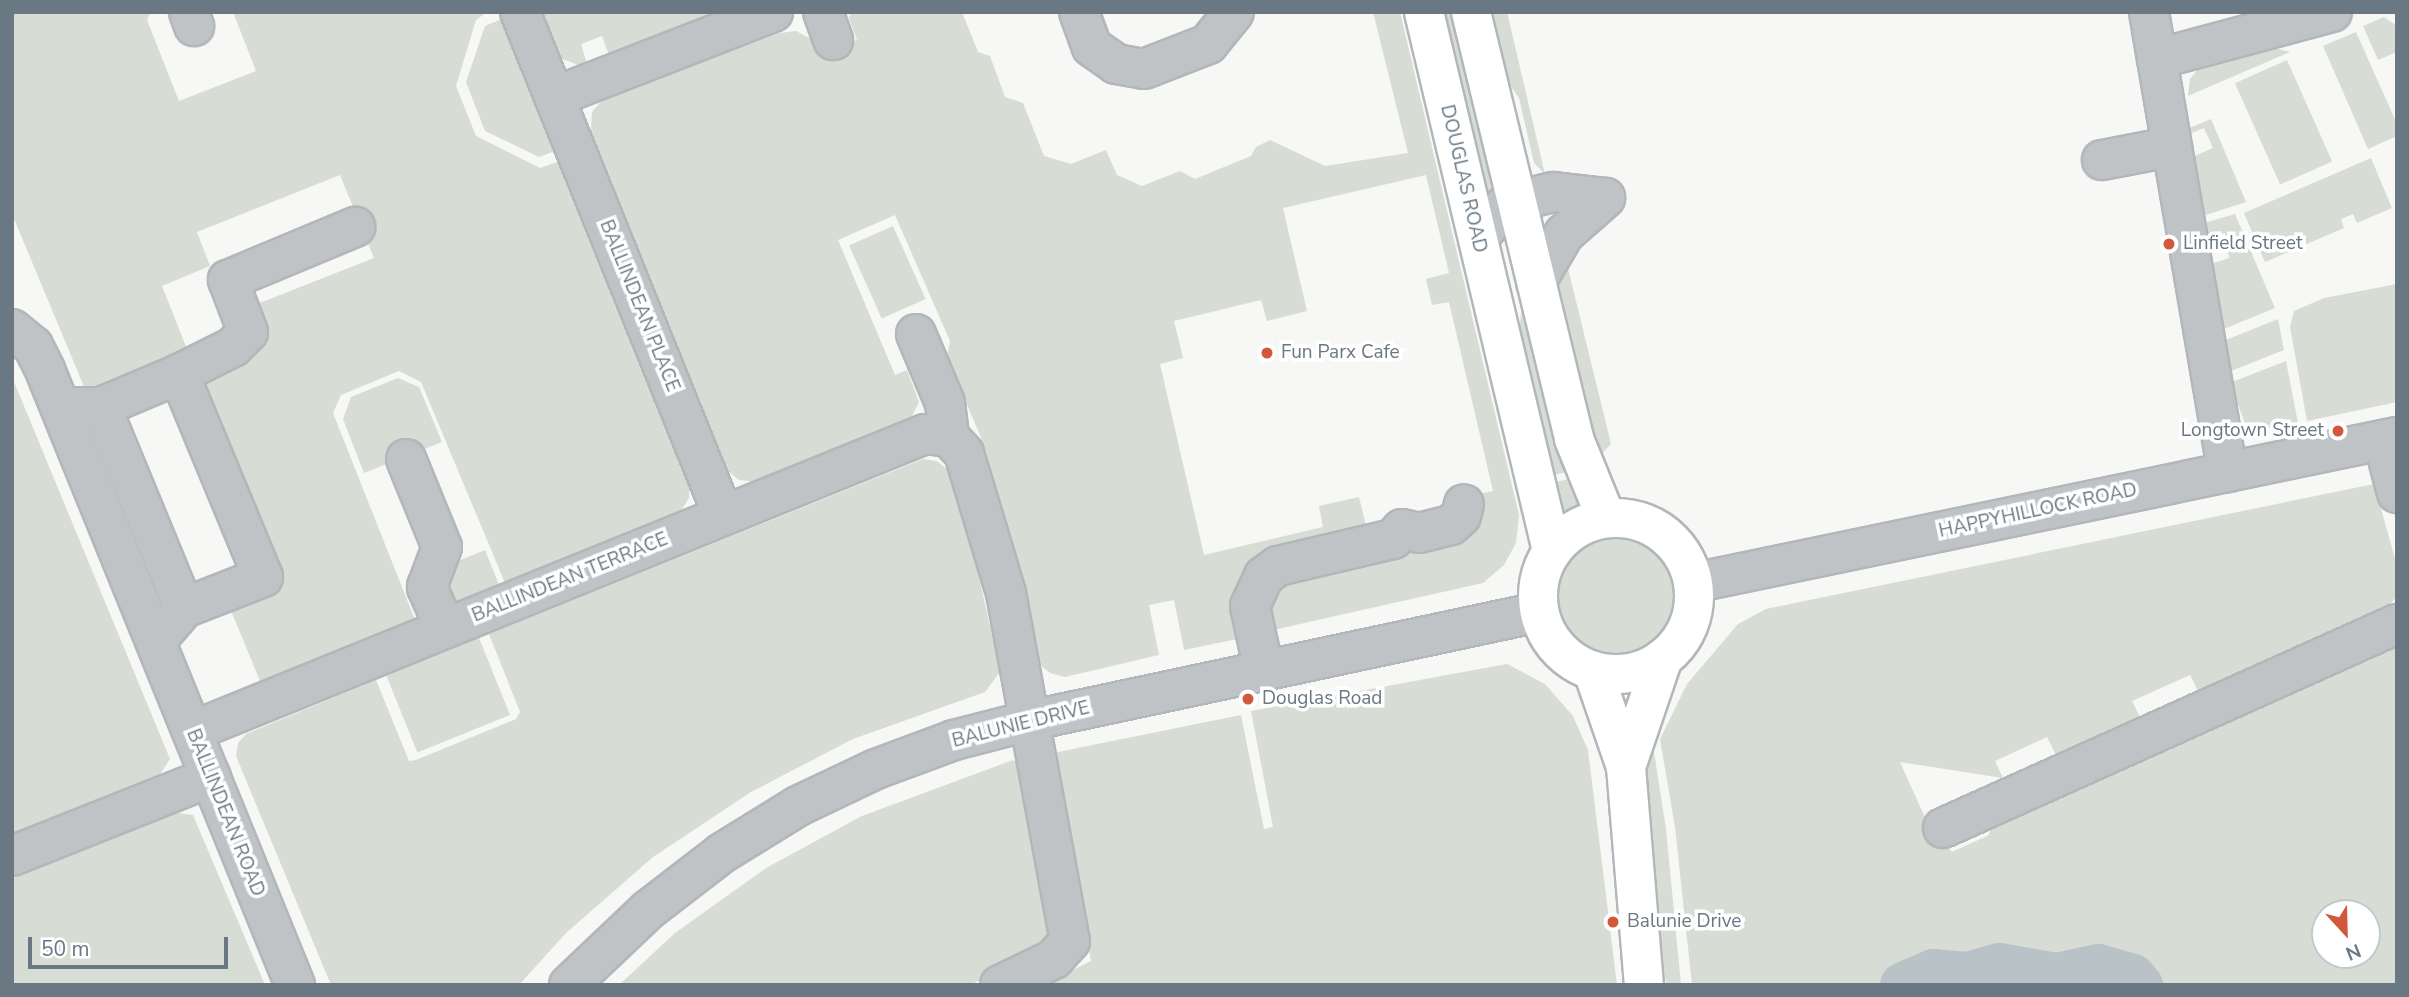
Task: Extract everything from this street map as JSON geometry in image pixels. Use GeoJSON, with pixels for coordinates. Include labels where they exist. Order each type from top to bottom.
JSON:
{"type":"FeatureCollection","features":[{"type":"Feature","properties":{"kind":"main road","name":"DOUGLAS ROAD"},"geometry":{"type":"LineString","coordinates":[[1424,12],[1552,551]]}},
{"type":"Feature","properties":{"kind":"main road"},"geometry":{"type":"LineString","coordinates":[[1471,12],[1574,439],[1606,518]]}},
{"type":"Feature","properties":{"kind":"main road"},"geometry":{"type":"LineString","coordinates":[[1606,518],[1636,520],[1663,533],[1683,555],[1693,583],[1693,608],[1685,633],[1663,658],[1642,670],[1618,674],[1593,671],[1558,649],[1539,612],[1542,570],[1552,551],[1585,524],[1606,518]]}},
{"type":"Feature","properties":{"kind":"main road"},"geometry":{"type":"LineString","coordinates":[[1626,767],[1663,658]]}},
{"type":"Feature","properties":{"kind":"main road"},"geometry":{"type":"LineString","coordinates":[[1593,671],[1626,767],[1644,985]]}},
{"type":"Feature","properties":{"kind":"street","name":"BALLINDEAN PLACE"},"geometry":{"type":"LineString","coordinates":[[520,12],[723,515]]}},
{"type":"Feature","properties":{"kind":"street"},"geometry":{"type":"LineString","coordinates":[[554,96],[773,12]]}},
{"type":"Feature","properties":{"kind":"street"},"geometry":{"type":"LineString","coordinates":[[1079,12],[1092,47],[1116,64],[1144,69],[1208,44],[1234,12]]}},
{"type":"Feature","properties":{"kind":"street"},"geometry":{"type":"LineString","coordinates":[[2149,12],[2228,472]]}},
{"type":"Feature","properties":{"kind":"street"},"geometry":{"type":"LineString","coordinates":[[2157,59],[2332,12]]}},
{"type":"Feature","properties":{"kind":"street"},"geometry":{"type":"LineString","coordinates":[[2102,160],[2171,147]]}},
{"type":"Feature","properties":{"kind":"street"},"geometry":{"type":"LineString","coordinates":[[1478,239],[1503,208],[1517,201],[1554,192],[1605,198],[1564,234],[1536,282]]}},
{"type":"Feature","properties":{"kind":"street"},"geometry":{"type":"LineString","coordinates":[[61,408],[101,407],[179,374],[233,347],[248,332],[228,279],[355,228]]}},
{"type":"Feature","properties":{"kind":"street","name":"BALLINDEAN ROAD"},"geometry":{"type":"LineString","coordinates":[[12,329],[33,346],[61,408],[295,985]]}},
{"type":"Feature","properties":{"kind":"street"},"geometry":{"type":"LineString","coordinates":[[916,334],[945,403],[949,437],[964,453],[1006,593],[1070,941],[1054,959],[1000,985]]}},
{"type":"Feature","properties":{"kind":"street"},"geometry":{"type":"LineString","coordinates":[[156,641],[184,608],[263,577],[179,374]]}},
{"type":"Feature","properties":{"kind":"street"},"geometry":{"type":"LineString","coordinates":[[101,407],[184,608]]}},
{"type":"Feature","properties":{"kind":"street","name":"BALLINDEAN TERRACE"},"geometry":{"type":"LineString","coordinates":[[193,731],[925,434],[949,437]]}},
{"type":"Feature","properties":{"kind":"street","name":"HAPPYHILLOCK ROAD"},"geometry":{"type":"LineString","coordinates":[[1693,583],[2390,438],[2397,494]]}},
{"type":"Feature","properties":{"kind":"street"},"geometry":{"type":"LineString","coordinates":[[406,459],[442,547],[427,587],[445,628]]}},
{"type":"Feature","properties":{"kind":"street"},"geometry":{"type":"LineString","coordinates":[[1264,671],[1250,606],[1265,576],[1278,566],[1393,539],[1402,528],[1419,533],[1451,525],[1461,516],[1464,505]]}},
{"type":"Feature","properties":{"kind":"street","name":"BALUNIE DRIVE"},"geometry":{"type":"LineString","coordinates":[[569,985],[648,909],[722,853],[798,806],[876,769],[941,744],[1028,721],[1539,612]]}},
{"type":"Feature","properties":{"kind":"street"},"geometry":{"type":"LineString","coordinates":[[1943,828],[2397,624]]}},
{"type":"Feature","properties":{"kind":"street"},"geometry":{"type":"LineString","coordinates":[[12,856],[211,778]]}},
{"type":"Feature","properties":{"kind":"shaded area"},"geometry":{"type":"Polygon","coordinates":[[[12,12],[151,12],[147,20],[179,101],[256,71],[233,12],[487,12],[476,20],[456,86],[476,136],[540,168],[560,161],[690,484],[689,498],[680,512],[505,583],[421,382],[399,371],[341,395],[333,413],[415,620],[260,681],[227,601],[284,577],[198,372],[267,344],[252,306],[374,258],[340,175],[197,232],[210,266],[162,286],[189,354],[98,391],[85,389],[12,214],[12,12]]]}},
{"type":"Feature","properties":{"kind":"shaded area"},"geometry":{"type":"Polygon","coordinates":[[[541,12],[720,12],[609,55],[602,36],[581,44],[587,64],[581,66],[560,58],[541,12]]]}},
{"type":"Feature","properties":{"kind":"shaded area"},"geometry":{"type":"Polygon","coordinates":[[[851,12],[962,12],[978,52],[990,56],[1005,97],[1023,103],[1044,156],[1071,164],[1106,150],[1117,175],[1142,186],[1180,171],[1195,179],[1251,156],[1256,147],[1270,140],[1325,166],[1408,153],[1373,12],[1400,12],[1519,515],[1516,543],[1504,565],[1483,583],[1273,630],[1268,607],[1284,584],[1382,562],[1381,555],[1474,495],[1493,491],[1449,302],[1432,305],[1426,279],[1449,273],[1426,175],[1283,208],[1307,311],[1267,321],[1261,300],[1174,321],[1183,358],[1160,364],[1204,555],[1323,527],[1319,506],[1359,497],[1368,534],[1276,557],[1247,637],[1184,650],[1174,600],[1149,605],[1159,655],[1065,677],[1050,673],[1039,664],[1027,593],[985,447],[947,357],[950,341],[895,215],[838,240],[895,375],[907,370],[919,402],[910,420],[758,482],[739,480],[727,470],[591,131],[592,112],[604,98],[780,33],[796,31],[811,39],[818,55],[857,40],[849,18],[851,12]]]}},
{"type":"Feature","properties":{"kind":"shaded area"},"geometry":{"type":"Polygon","coordinates":[[[1440,12],[1458,12],[1501,195],[1488,211],[1440,12]]]}},
{"type":"Feature","properties":{"kind":"shaded area"},"geometry":{"type":"Polygon","coordinates":[[[1487,12],[1507,12],[1545,174],[1534,163],[1519,98],[1501,72],[1487,12]]]}},
{"type":"Feature","properties":{"kind":"shaded area"},"geometry":{"type":"Polygon","coordinates":[[[2384,17],[2397,26],[2397,52],[2378,60],[2363,26],[2384,17]]]}},
{"type":"Feature","properties":{"kind":"shaded area"},"geometry":{"type":"Polygon","coordinates":[[[502,19],[555,151],[539,157],[485,131],[466,82],[485,26],[502,19]]]}},
{"type":"Feature","properties":{"kind":"shaded area"},"geometry":{"type":"Polygon","coordinates":[[[2356,32],[2397,124],[2397,136],[2368,149],[2323,46],[2356,32]]]}},
{"type":"Feature","properties":{"kind":"shaded area"},"geometry":{"type":"Polygon","coordinates":[[[2270,47],[2290,52],[2188,96],[2190,79],[2198,69],[2270,47]]]}},
{"type":"Feature","properties":{"kind":"shaded area"},"geometry":{"type":"Polygon","coordinates":[[[2287,60],[2332,161],[2280,185],[2235,83],[2287,60]]]}},
{"type":"Feature","properties":{"kind":"shaded area"},"geometry":{"type":"Polygon","coordinates":[[[2211,119],[2246,202],[2200,217],[2190,158],[2213,148],[2204,128],[2187,135],[2187,129],[2211,119]]]}},
{"type":"Feature","properties":{"kind":"shaded area"},"geometry":{"type":"Polygon","coordinates":[[[2371,158],[2392,208],[2357,223],[2353,214],[2341,219],[2344,228],[2265,262],[2244,213],[2371,158]]]}},
{"type":"Feature","properties":{"kind":"shaded area"},"geometry":{"type":"Polygon","coordinates":[[[2235,214],[2275,308],[2219,331],[2208,265],[2229,258],[2225,233],[2203,236],[2201,224],[2235,214]]]}},
{"type":"Feature","properties":{"kind":"shaded area"},"geometry":{"type":"Polygon","coordinates":[[[1508,222],[1566,472],[1550,476],[1518,339],[1522,306],[1503,223],[1508,222]]]}},
{"type":"Feature","properties":{"kind":"shaded area"},"geometry":{"type":"Polygon","coordinates":[[[893,226],[926,299],[882,319],[849,246],[893,226]]]}},
{"type":"Feature","properties":{"kind":"shaded area"},"geometry":{"type":"Polygon","coordinates":[[[1565,256],[1611,444],[1595,461],[1555,299],[1565,256]]]}},
{"type":"Feature","properties":{"kind":"shaded area"},"geometry":{"type":"Polygon","coordinates":[[[2397,284],[2397,402],[2307,421],[2290,327],[2294,311],[2324,298],[2397,284]]]}},
{"type":"Feature","properties":{"kind":"shaded area"},"geometry":{"type":"Polygon","coordinates":[[[2278,319],[2284,350],[2226,373],[2221,342],[2278,319]]]}},
{"type":"Feature","properties":{"kind":"shaded area"},"geometry":{"type":"Polygon","coordinates":[[[2286,361],[2298,423],[2248,432],[2238,404],[2231,406],[2227,384],[2286,361]]]}},
{"type":"Feature","properties":{"kind":"shaded area"},"geometry":{"type":"Polygon","coordinates":[[[12,377],[170,759],[157,779],[12,836],[12,377]]]}},
{"type":"Feature","properties":{"kind":"shaded area"},"geometry":{"type":"Polygon","coordinates":[[[398,378],[419,387],[442,442],[364,473],[343,419],[351,397],[398,378]]]}},
{"type":"Feature","properties":{"kind":"shaded area"},"geometry":{"type":"Polygon","coordinates":[[[923,459],[937,461],[948,470],[969,532],[1000,672],[985,692],[853,739],[751,792],[653,857],[566,933],[519,985],[331,985],[236,756],[238,743],[246,734],[376,680],[409,761],[416,760],[516,719],[520,712],[489,634],[923,459]]]}},
{"type":"Feature","properties":{"kind":"shaded area"},"geometry":{"type":"Polygon","coordinates":[[[1568,479],[1585,504],[1556,518],[1552,483],[1568,479]]]}},
{"type":"Feature","properties":{"kind":"shaded area"},"geometry":{"type":"Polygon","coordinates":[[[2374,484],[2397,566],[2397,596],[2389,605],[2198,691],[2190,675],[2132,701],[2140,717],[2056,755],[2047,737],[1995,761],[2003,778],[1900,762],[1928,824],[1952,852],[1989,835],[1991,818],[2397,635],[2397,985],[1692,985],[1675,827],[1660,739],[1687,684],[1738,624],[1766,609],[2374,484]]]}},
{"type":"Feature","properties":{"kind":"shaded area"},"geometry":{"type":"Polygon","coordinates":[[[1616,539],[1639,544],[1659,557],[1672,577],[1677,600],[1672,623],[1659,643],[1639,656],[1616,661],[1593,656],[1573,643],[1560,623],[1555,600],[1560,577],[1573,557],[1593,544],[1616,539]]]}},
{"type":"Feature","properties":{"kind":"shaded area"},"geometry":{"type":"Polygon","coordinates":[[[485,550],[499,585],[444,608],[446,566],[485,550]]]}},
{"type":"Feature","properties":{"kind":"shaded area"},"geometry":{"type":"Polygon","coordinates":[[[479,638],[510,715],[417,752],[386,675],[479,638]]]}},
{"type":"Feature","properties":{"kind":"shaded area"},"geometry":{"type":"Polygon","coordinates":[[[1507,664],[1545,684],[1573,716],[1588,750],[1617,985],[1042,985],[1091,961],[1053,753],[1241,715],[1264,829],[1273,827],[1251,711],[1507,664]]]}},
{"type":"Feature","properties":{"kind":"shaded area"},"geometry":{"type":"Polygon","coordinates":[[[1652,739],[1666,829],[1681,985],[1667,985],[1651,928],[1636,780],[1652,739]]]}},
{"type":"Feature","properties":{"kind":"shaded area"},"geometry":{"type":"Polygon","coordinates":[[[1013,760],[1018,764],[1053,931],[1044,948],[970,985],[619,985],[675,933],[766,868],[862,816],[1013,760]]]}},
{"type":"Feature","properties":{"kind":"shaded area"},"geometry":{"type":"Polygon","coordinates":[[[178,813],[193,815],[265,985],[12,985],[12,879],[178,813]]]}},
{"type":"Feature","properties":{"kind":"waterway"},"geometry":{"type":"LineString","coordinates":[[1903,985],[1933,972],[1967,975],[1999,966],[2056,976],[2098,967],[2132,977],[2139,985]]}},
{"type":"Feature","properties":{"kind":"place","name":"Linfield Street"},"geometry":{"type":"Point","coordinates":[2169,244]}},
{"type":"Feature","properties":{"kind":"place","name":"Fun Parx Cafe"},"geometry":{"type":"Point","coordinates":[1267,353]}},
{"type":"Feature","properties":{"kind":"place","name":"Longtown Street"},"geometry":{"type":"Point","coordinates":[2338,431]}},
{"type":"Feature","properties":{"kind":"place","name":"Douglas Road"},"geometry":{"type":"Point","coordinates":[1248,699]}},
{"type":"Feature","properties":{"kind":"place","name":"Balunie Drive"},"geometry":{"type":"Point","coordinates":[1613,922]}}]}
